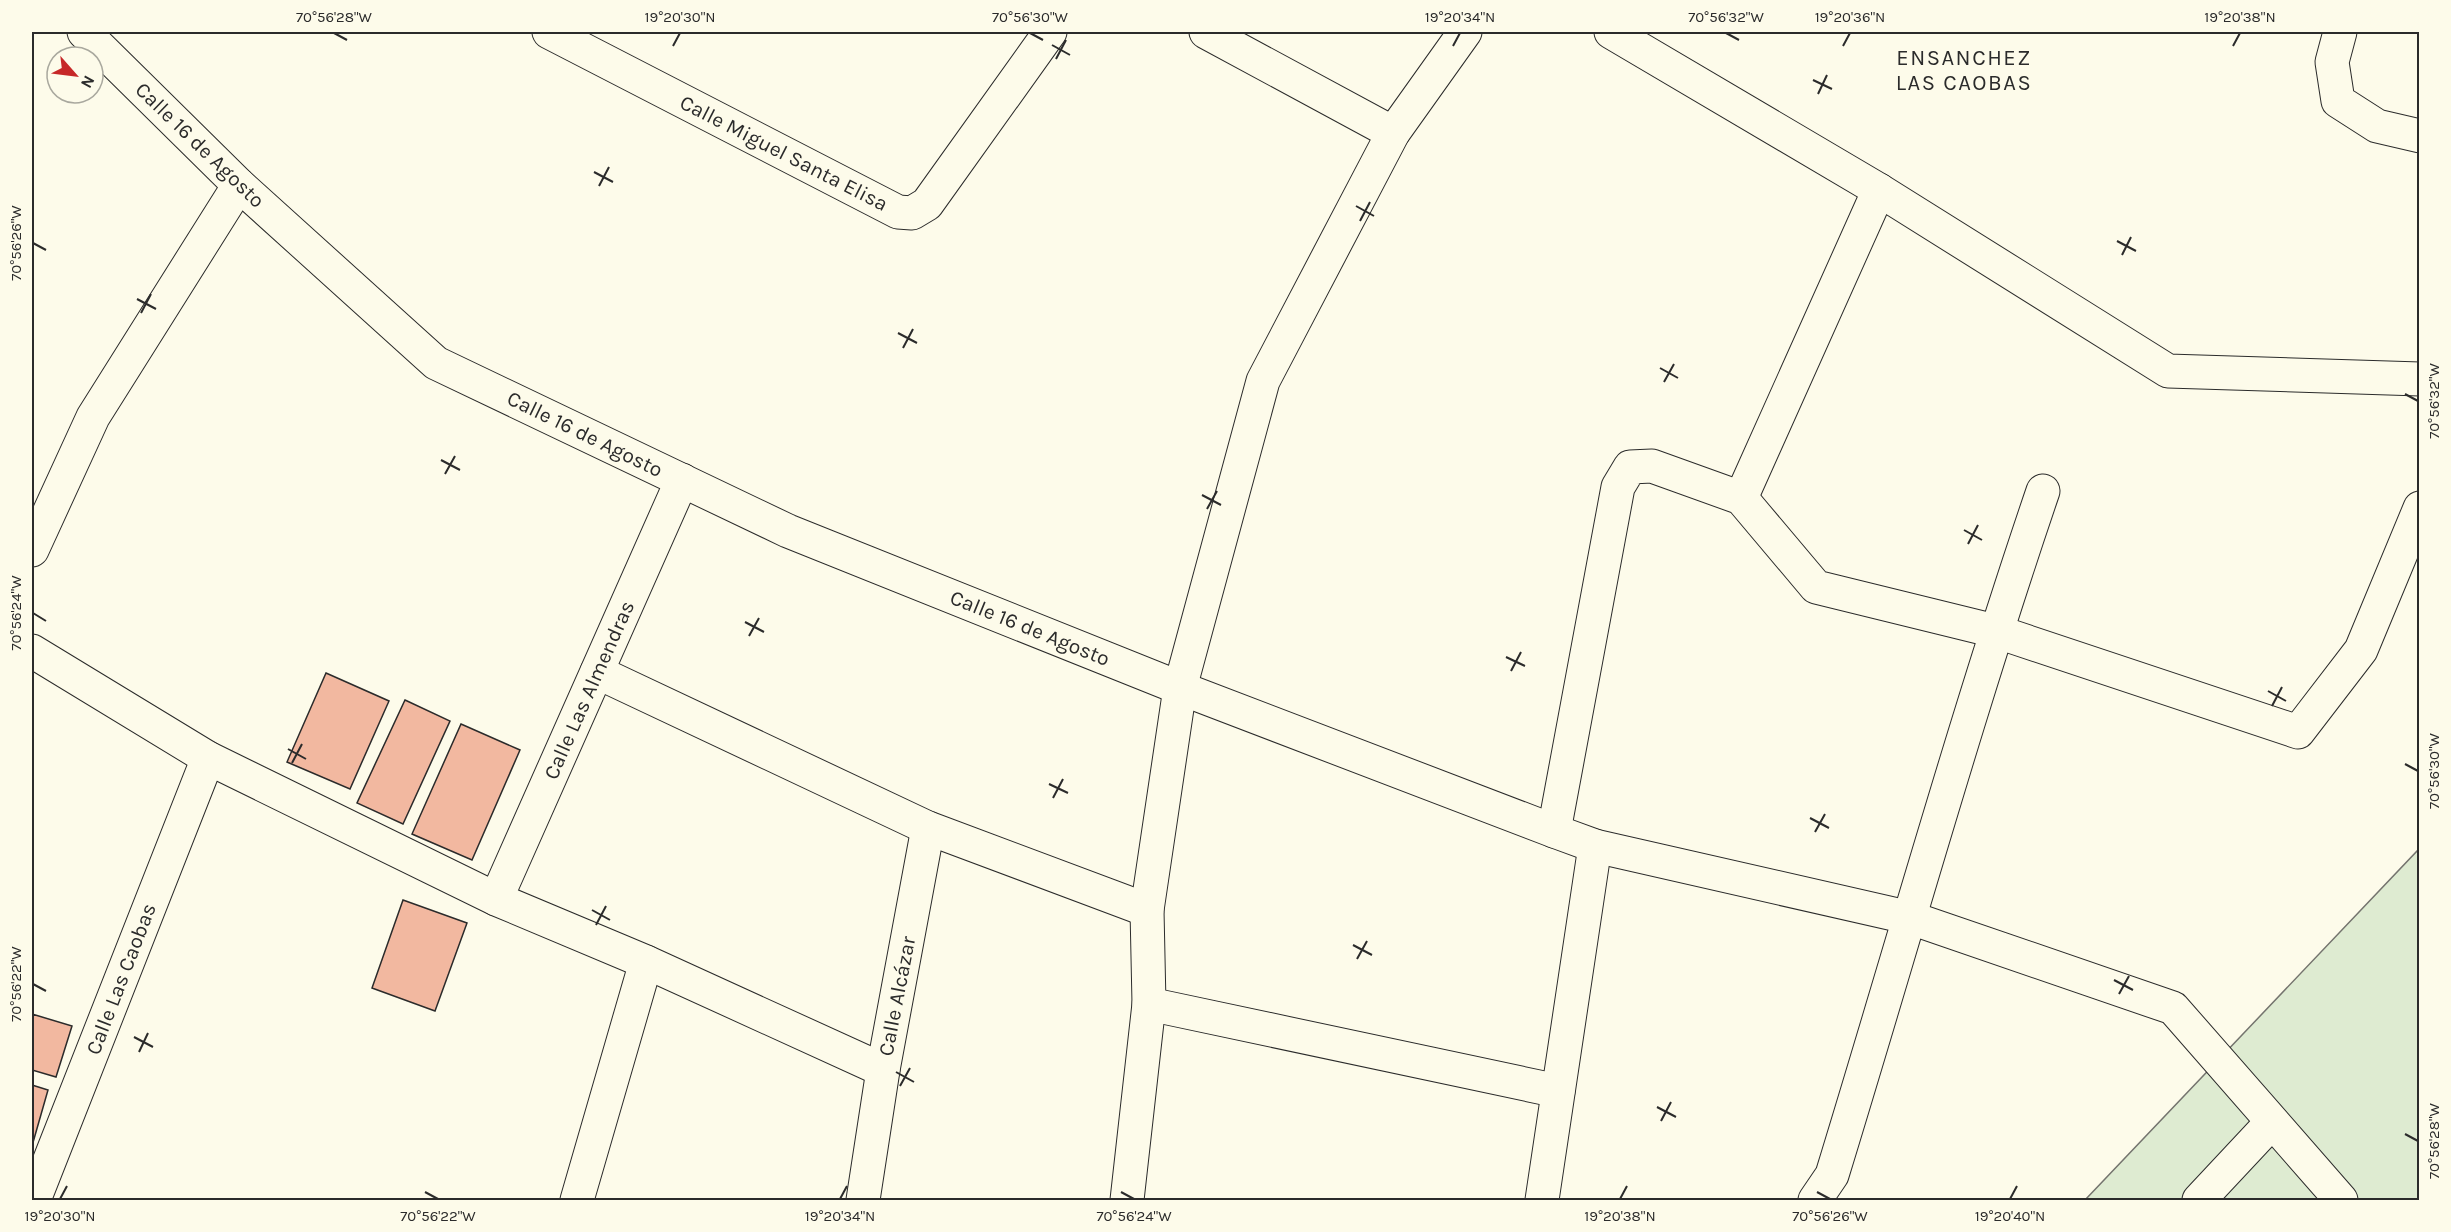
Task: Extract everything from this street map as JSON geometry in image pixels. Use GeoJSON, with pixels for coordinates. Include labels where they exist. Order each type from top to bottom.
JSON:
{"type":"FeatureCollection","features":[{"type":"Feature","properties":{"kind":"street","name":"Calle 16 de Agosto"},"geometry":{"type":"LineString","coordinates":[[84,32],[239,185],[436,363],[788,531],[1180,688],[1554,831],[1595,846],[1911,918],[2173,1008],[2340,1200]]}},
{"type":"Feature","properties":{"kind":"street","name":"Calle Miguel Santa Elisa"},"geometry":{"type":"LineString","coordinates":[[549,32],[898,212],[912,213],[927,204],[1050,32]]}},
{"type":"Feature","properties":{"kind":"street"},"geometry":{"type":"LineString","coordinates":[[1206,32],[1393,133]]}},
{"type":"Feature","properties":{"kind":"street"},"geometry":{"type":"LineString","coordinates":[[1127,1200],[1149,1004],[1147,910],[1180,688],[1263,381],[1393,133],[1465,32]]}},
{"type":"Feature","properties":{"kind":"street"},"geometry":{"type":"LineString","coordinates":[[1611,32],[1879,190],[2168,371],[2420,379]]}},
{"type":"Feature","properties":{"kind":"street"},"geometry":{"type":"LineString","coordinates":[[2340,32],[2332,62],[2338,101],[2377,126],[2420,136]]}},
{"type":"Feature","properties":{"kind":"street"},"geometry":{"type":"LineString","coordinates":[[32,550],[93,417],[239,185]]}},
{"type":"Feature","properties":{"kind":"street"},"geometry":{"type":"LineString","coordinates":[[1742,498],[1879,190]]}},
{"type":"Feature","properties":{"kind":"street"},"geometry":{"type":"LineString","coordinates":[[1554,831],[1618,487],[1630,467],[1653,466],[1742,498],[1816,587],[1995,631],[2298,732],[2361,650],[2420,508]]}},
{"type":"Feature","properties":{"kind":"street","name":"Calle Las Almendras"},"geometry":{"type":"LineString","coordinates":[[496,899],[682,480]]}},
{"type":"Feature","properties":{"kind":"street"},"geometry":{"type":"LineString","coordinates":[[1815,1200],[1832,1175],[1911,918],[1995,631],[2043,491]]}},
{"type":"Feature","properties":{"kind":"street"},"geometry":{"type":"LineString","coordinates":[[32,651],[208,758],[496,899],[646,962],[882,1071]]}},
{"type":"Feature","properties":{"kind":"street"},"geometry":{"type":"LineString","coordinates":[[597,672],[928,828],[1147,910]]}},
{"type":"Feature","properties":{"kind":"street","name":"Calle Las Caobas"},"geometry":{"type":"LineString","coordinates":[[34,1200],[208,758]]}},
{"type":"Feature","properties":{"kind":"street","name":"Calle Alcázar"},"geometry":{"type":"LineString","coordinates":[[863,1200],[882,1071],[928,828]]}},
{"type":"Feature","properties":{"kind":"street"},"geometry":{"type":"LineString","coordinates":[[1542,1200],[1595,846]]}},
{"type":"Feature","properties":{"kind":"street"},"geometry":{"type":"LineString","coordinates":[[577,1200],[646,962]]}},
{"type":"Feature","properties":{"kind":"street"},"geometry":{"type":"LineString","coordinates":[[1149,1004],[1558,1091]]}},
{"type":"Feature","properties":{"kind":"street"},"geometry":{"type":"LineString","coordinates":[[2199,1200],[2272,1122]]}},
{"type":"Feature","properties":{"kind":"green space"},"geometry":{"type":"Polygon","coordinates":[[[2419,849],[2419,1200],[2085,1200],[2419,849]]]}},
{"type":"Feature","properties":{"kind":"building"},"geometry":{"type":"Polygon","coordinates":[[[326,673],[389,701],[350,789],[287,762],[326,673]]]}},
{"type":"Feature","properties":{"kind":"building"},"geometry":{"type":"Polygon","coordinates":[[[405,700],[450,721],[403,824],[357,803],[405,700]]]}},
{"type":"Feature","properties":{"kind":"building"},"geometry":{"type":"Polygon","coordinates":[[[461,724],[520,750],[472,860],[412,834],[461,724]]]}},
{"type":"Feature","properties":{"kind":"building"},"geometry":{"type":"Polygon","coordinates":[[[403,900],[467,923],[435,1011],[372,988],[403,900]]]}},
{"type":"Feature","properties":{"kind":"building"},"geometry":{"type":"Polygon","coordinates":[[[32,1014],[72,1026],[56,1077],[32,1070],[32,1014]]]}},
{"type":"Feature","properties":{"kind":"building"},"geometry":{"type":"Polygon","coordinates":[[[32,1085],[48,1090],[32,1146],[32,1085]]]}},
{"type":"Feature","properties":{"kind":"district","name":"ENSANCHEZ LAS CAOBAS"},"geometry":{"type":"Point","coordinates":[1964,70]}}]}
